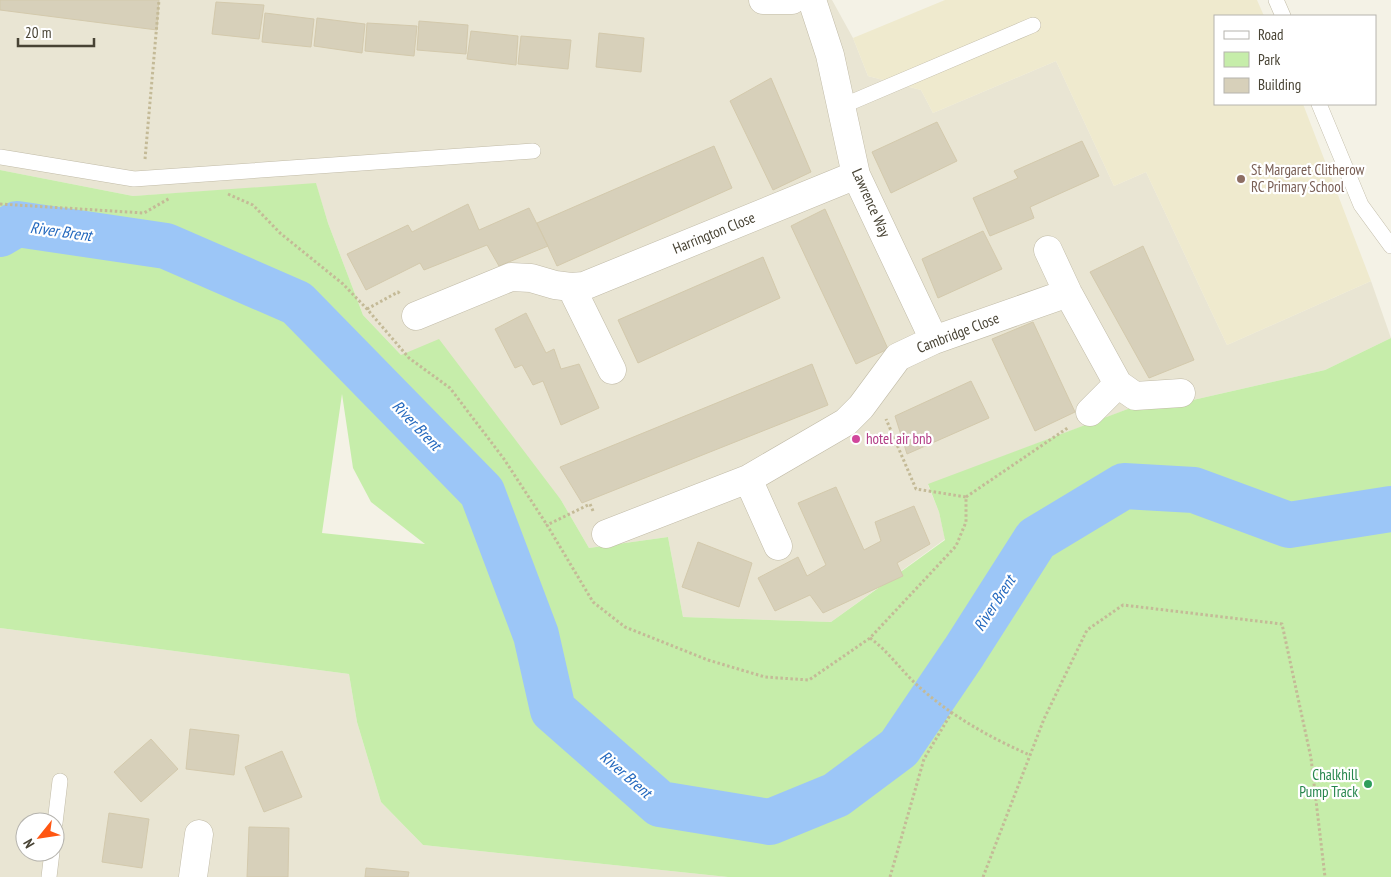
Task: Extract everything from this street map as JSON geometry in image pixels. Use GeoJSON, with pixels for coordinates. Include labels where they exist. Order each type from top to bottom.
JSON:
{"type":"FeatureCollection","features":[{"type":"Feature","properties":{"kind":"street"},"geometry":{"type":"LineString","coordinates":[[764,0],[792,0]]}},
{"type":"Feature","properties":{"kind":"street","name":"Lawrence Way"},"geometry":{"type":"LineString","coordinates":[[812,0],[830,55],[856,175],[934,340]]}},
{"type":"Feature","properties":{"kind":"street","name":"Harrington Close"},"geometry":{"type":"LineString","coordinates":[[416,316],[511,277],[531,278],[555,285],[571,287],[584,286],[856,175]]}},
{"type":"Feature","properties":{"kind":"street"},"geometry":{"type":"LineString","coordinates":[[1048,250],[1068,293],[1118,384],[1135,396],[1181,393]]}},
{"type":"Feature","properties":{"kind":"street"},"geometry":{"type":"LineString","coordinates":[[571,287],[612,370]]}},
{"type":"Feature","properties":{"kind":"street","name":"Cambridge Close"},"geometry":{"type":"LineString","coordinates":[[606,534],[748,479],[846,422],[861,408],[898,357],[934,340],[1068,293]]}},
{"type":"Feature","properties":{"kind":"street"},"geometry":{"type":"LineString","coordinates":[[1090,412],[1118,384]]}},
{"type":"Feature","properties":{"kind":"street"},"geometry":{"type":"LineString","coordinates":[[748,479],[778,546]]}},
{"type":"Feature","properties":{"kind":"street"},"geometry":{"type":"LineString","coordinates":[[193,877],[199,834]]}},
{"type":"Feature","properties":{"kind":"lane"},"geometry":{"type":"LineString","coordinates":[[1276,0],[1283,15]]}},
{"type":"Feature","properties":{"kind":"lane"},"geometry":{"type":"LineString","coordinates":[[840,107],[1033,25]]}},
{"type":"Feature","properties":{"kind":"lane"},"geometry":{"type":"LineString","coordinates":[[1319,105],[1361,205],[1391,246]]}},
{"type":"Feature","properties":{"kind":"lane"},"geometry":{"type":"LineString","coordinates":[[0,157],[134,179],[533,151]]}},
{"type":"Feature","properties":{"kind":"lane"},"geometry":{"type":"LineString","coordinates":[[56,812],[60,781]]}},
{"type":"Feature","properties":{"kind":"lane"},"geometry":{"type":"LineString","coordinates":[[49,877],[51,862]]}},
{"type":"Feature","properties":{"kind":"path"},"geometry":{"type":"LineString","coordinates":[[143,178],[159,0]]}},
{"type":"Feature","properties":{"kind":"path"},"geometry":{"type":"LineString","coordinates":[[226,193],[252,206],[280,233],[343,284],[368,309],[409,358],[450,388],[504,459],[547,525],[593,602],[625,627],[708,660],[766,677],[808,680],[870,638],[956,546],[966,522],[966,497]]}},
{"type":"Feature","properties":{"kind":"path"},"geometry":{"type":"LineString","coordinates":[[0,204],[144,213],[176,194]]}},
{"type":"Feature","properties":{"kind":"path"},"geometry":{"type":"LineString","coordinates":[[873,389],[916,489],[966,497],[1090,412]]}},
{"type":"Feature","properties":{"kind":"path"},"geometry":{"type":"LineString","coordinates":[[547,525],[590,504],[606,534]]}},
{"type":"Feature","properties":{"kind":"path"},"geometry":{"type":"LineString","coordinates":[[983,877],[1044,719],[1088,630],[1124,604],[1282,624],[1311,758],[1325,877]]}},
{"type":"Feature","properties":{"kind":"path"},"geometry":{"type":"LineString","coordinates":[[870,638],[881,646],[916,684],[952,712],[1000,743],[1030,755]]}},
{"type":"Feature","properties":{"kind":"path"},"geometry":{"type":"LineString","coordinates":[[890,877],[924,759],[952,712]]}},
{"type":"Feature","properties":{"kind":"shaded area"},"geometry":{"type":"Polygon","coordinates":[[[0,0],[832,0],[853,38],[868,76],[921,90],[933,113],[1056,61],[1114,186],[1146,172],[1227,345],[1371,281],[1391,338],[1325,370],[1193,400],[1165,395],[928,485],[939,512],[945,539],[831,622],[683,617],[668,537],[589,548],[561,500],[401,355],[363,315],[328,223],[316,184],[133,196],[0,170],[0,0]]]}},
{"type":"Feature","properties":{"kind":"shaded area","name":"St Margaret Clitherow RC Primary School"},"geometry":{"type":"Polygon","coordinates":[[[945,0],[1257,0],[1264,15],[1214,15],[1214,105],[1303,105],[1371,281],[1227,345],[1146,172],[1114,186],[1056,61],[933,113],[921,90],[868,76],[853,38],[945,0]]]}},
{"type":"Feature","properties":{"kind":"shaded area"},"geometry":{"type":"Polygon","coordinates":[[[0,628],[349,674],[357,722],[381,802],[423,845],[728,877],[0,877],[0,628]]]}},
{"type":"Feature","properties":{"kind":"green space"},"geometry":{"type":"Polygon","coordinates":[[[0,170],[133,196],[316,183],[328,223],[363,315],[401,355],[439,339],[561,500],[589,548],[668,537],[683,617],[831,622],[945,540],[939,512],[928,484],[1165,395],[1193,400],[1325,370],[1391,338],[1391,877],[728,877],[423,845],[381,802],[357,722],[349,674],[0,628],[0,170]],[[342,394],[322,533],[425,544],[371,502],[353,468],[342,394]]]}},
{"type":"Feature","properties":{"kind":"building"},"geometry":{"type":"Polygon","coordinates":[[[0,0],[159,0],[157,30],[0,10],[0,0]]]}},
{"type":"Feature","properties":{"kind":"building"},"geometry":{"type":"Polygon","coordinates":[[[216,2],[264,5],[259,39],[212,34],[216,2]]]}},
{"type":"Feature","properties":{"kind":"building"},"geometry":{"type":"Polygon","coordinates":[[[265,13],[314,19],[311,47],[262,42],[265,13]]]}},
{"type":"Feature","properties":{"kind":"building"},"geometry":{"type":"Polygon","coordinates":[[[317,18],[365,24],[362,53],[314,46],[317,18]]]}},
{"type":"Feature","properties":{"kind":"building"},"geometry":{"type":"Polygon","coordinates":[[[419,21],[468,25],[466,54],[417,50],[419,21]]]}},
{"type":"Feature","properties":{"kind":"building"},"geometry":{"type":"Polygon","coordinates":[[[367,23],[417,26],[414,56],[365,51],[367,23]]]}},
{"type":"Feature","properties":{"kind":"building"},"geometry":{"type":"Polygon","coordinates":[[[471,31],[518,36],[516,65],[467,59],[471,31]]]}},
{"type":"Feature","properties":{"kind":"building"},"geometry":{"type":"Polygon","coordinates":[[[599,33],[644,38],[641,72],[596,67],[599,33]]]}},
{"type":"Feature","properties":{"kind":"building"},"geometry":{"type":"Polygon","coordinates":[[[521,36],[571,40],[568,69],[518,64],[521,36]]]}},
{"type":"Feature","properties":{"kind":"building"},"geometry":{"type":"Polygon","coordinates":[[[771,78],[811,172],[773,190],[730,101],[771,78]]]}},
{"type":"Feature","properties":{"kind":"building"},"geometry":{"type":"Polygon","coordinates":[[[937,122],[957,161],[891,193],[872,152],[937,122]]]}},
{"type":"Feature","properties":{"kind":"building"},"geometry":{"type":"Polygon","coordinates":[[[1082,141],[1099,176],[1030,207],[1034,218],[990,236],[973,198],[1018,178],[1014,171],[1082,141]]]}},
{"type":"Feature","properties":{"kind":"building"},"geometry":{"type":"Polygon","coordinates":[[[714,146],[732,188],[557,266],[537,223],[714,146]]]}},
{"type":"Feature","properties":{"kind":"building"},"geometry":{"type":"Polygon","coordinates":[[[468,204],[479,230],[529,208],[548,246],[499,266],[487,245],[424,270],[420,263],[366,290],[347,254],[408,225],[412,232],[468,204]]]}},
{"type":"Feature","properties":{"kind":"building"},"geometry":{"type":"Polygon","coordinates":[[[825,209],[888,349],[856,364],[791,226],[825,209]]]}},
{"type":"Feature","properties":{"kind":"building"},"geometry":{"type":"Polygon","coordinates":[[[983,231],[1002,269],[938,298],[922,259],[983,231]]]}},
{"type":"Feature","properties":{"kind":"building"},"geometry":{"type":"Polygon","coordinates":[[[1143,246],[1194,360],[1149,378],[1090,272],[1143,246]]]}},
{"type":"Feature","properties":{"kind":"building"},"geometry":{"type":"Polygon","coordinates":[[[763,257],[780,298],[638,363],[618,320],[763,257]]]}},
{"type":"Feature","properties":{"kind":"building"},"geometry":{"type":"Polygon","coordinates":[[[526,313],[546,353],[554,349],[561,369],[579,364],[599,408],[561,425],[543,381],[533,385],[522,365],[515,368],[495,329],[526,313]]]}},
{"type":"Feature","properties":{"kind":"building"},"geometry":{"type":"Polygon","coordinates":[[[1033,322],[1075,412],[1035,431],[992,339],[1033,322]]]}},
{"type":"Feature","properties":{"kind":"building"},"geometry":{"type":"Polygon","coordinates":[[[812,364],[828,405],[582,503],[560,467],[812,364]]]}},
{"type":"Feature","properties":{"kind":"building"},"geometry":{"type":"Polygon","coordinates":[[[971,381],[989,418],[907,454],[895,416],[971,381]]]}},
{"type":"Feature","properties":{"kind":"building"},"geometry":{"type":"Polygon","coordinates":[[[836,487],[864,550],[881,541],[875,522],[914,506],[930,544],[897,563],[903,576],[823,613],[810,595],[775,611],[758,578],[798,557],[807,576],[826,565],[798,503],[836,487]]]}},
{"type":"Feature","properties":{"kind":"building"},"geometry":{"type":"Polygon","coordinates":[[[698,542],[752,563],[739,607],[682,587],[698,542]]]}},
{"type":"Feature","properties":{"kind":"building"},"geometry":{"type":"Polygon","coordinates":[[[190,729],[239,735],[234,775],[186,769],[190,729]]]}},
{"type":"Feature","properties":{"kind":"building"},"geometry":{"type":"Polygon","coordinates":[[[151,739],[178,769],[141,802],[114,772],[151,739]]]}},
{"type":"Feature","properties":{"kind":"building"},"geometry":{"type":"Polygon","coordinates":[[[282,751],[302,797],[264,812],[245,767],[282,751]]]}},
{"type":"Feature","properties":{"kind":"building"},"geometry":{"type":"Polygon","coordinates":[[[109,813],[149,819],[142,868],[102,862],[109,813]]]}},
{"type":"Feature","properties":{"kind":"building"},"geometry":{"type":"Polygon","coordinates":[[[249,827],[289,828],[288,877],[247,877],[249,827]]]}},
{"type":"Feature","properties":{"kind":"building"},"geometry":{"type":"Polygon","coordinates":[[[366,868],[409,872],[408,877],[365,877],[366,868]]]}},
{"type":"Feature","properties":{"kind":"waterway","name":"River Brent"},"geometry":{"type":"LineString","coordinates":[[0,234],[17,224],[166,246],[297,303],[482,492],[536,635],[553,710],[660,804],[770,822],[836,795],[899,748],[964,652],[1036,539],[1124,486],[1194,490],[1289,525],[1391,509]]}},
{"type":"Feature","properties":{"kind":"place","name":"St Margaret Clitherow RC Primary School"},"geometry":{"type":"Point","coordinates":[1241,179]}},
{"type":"Feature","properties":{"kind":"place","name":"hotel air bnb"},"geometry":{"type":"Point","coordinates":[856,439]}},
{"type":"Feature","properties":{"kind":"place","name":"Chalkhill Pump Track"},"geometry":{"type":"Point","coordinates":[1368,784]}}]}
